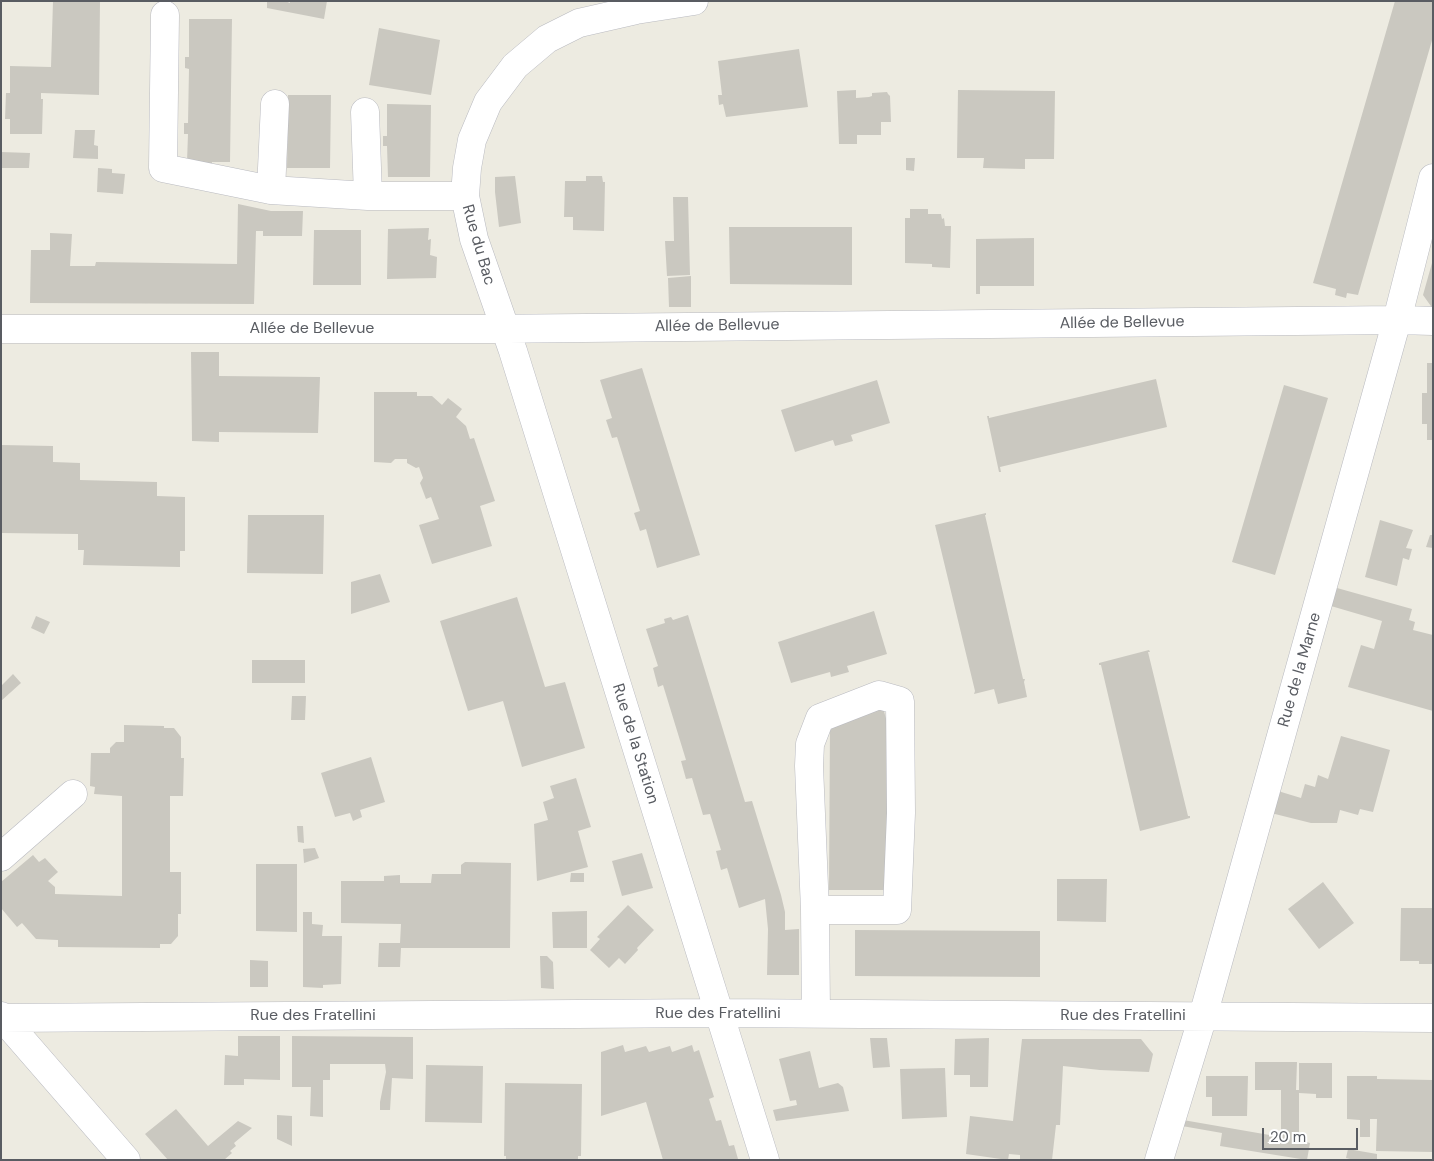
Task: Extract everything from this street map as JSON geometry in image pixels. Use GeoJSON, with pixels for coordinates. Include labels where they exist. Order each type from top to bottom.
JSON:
{"type":"FeatureCollection","features":[{"type":"Feature","properties":{"kind":"street","name":"Rue du Bac"},"geometry":{"type":"LineString","coordinates":[[504,329],[474,238],[465,196],[472,140],[488,102],[515,66],[547,39],[579,24],[636,10],[694,1]]}},
{"type":"Feature","properties":{"kind":"street"},"geometry":{"type":"LineString","coordinates":[[165,15],[163,168],[271,190],[368,196],[465,196]]}},
{"type":"Feature","properties":{"kind":"street"},"geometry":{"type":"LineString","coordinates":[[271,190],[275,104]]}},
{"type":"Feature","properties":{"kind":"street"},"geometry":{"type":"LineString","coordinates":[[365,112],[368,196]]}},
{"type":"Feature","properties":{"kind":"street","name":"Rue de la Marne"},"geometry":{"type":"LineString","coordinates":[[1159,1160],[1203,1016],[1397,320],[1433,178]]}},
{"type":"Feature","properties":{"kind":"street","name":"Allée de Bellevue"},"geometry":{"type":"LineString","coordinates":[[1,329],[504,329],[1433,321]]}},
{"type":"Feature","properties":{"kind":"street","name":"Rue de la Station"},"geometry":{"type":"LineString","coordinates":[[504,329],[513,351],[765,1160]]}},
{"type":"Feature","properties":{"kind":"street"},"geometry":{"type":"LineString","coordinates":[[815,910],[897,910],[901,813],[900,701],[879,695],[820,718],[810,744],[816,1013]]}},
{"type":"Feature","properties":{"kind":"street"},"geometry":{"type":"LineString","coordinates":[[1,857],[73,794]]}},
{"type":"Feature","properties":{"kind":"street","name":"Rue des Fratellini"},"geometry":{"type":"LineString","coordinates":[[2,1020],[719,1013],[1433,1018]]}},
{"type":"Feature","properties":{"kind":"street"},"geometry":{"type":"LineString","coordinates":[[2,1020],[126,1160]]}},
{"type":"Feature","properties":{"kind":"building"},"geometry":{"type":"Polygon","coordinates":[[[53,1],[100,1],[99,95],[41,93],[41,99],[43,99],[42,134],[10,134],[10,119],[5,119],[6,93],[10,93],[10,66],[51,67],[53,1]]]}},
{"type":"Feature","properties":{"kind":"building"},"geometry":{"type":"Polygon","coordinates":[[[267,1],[285,1],[290,3],[290,1],[327,1],[324,19],[267,8],[267,1]]]}},
{"type":"Feature","properties":{"kind":"building"},"geometry":{"type":"Polygon","coordinates":[[[1395,1],[1433,1],[1433,37],[1358,295],[1347,293],[1346,298],[1335,295],[1336,289],[1313,283],[1395,1]]]}},
{"type":"Feature","properties":{"kind":"building"},"geometry":{"type":"Polygon","coordinates":[[[189,19],[232,19],[230,162],[212,162],[212,167],[207,167],[206,162],[187,162],[188,134],[184,134],[184,123],[188,123],[189,69],[185,68],[185,57],[189,57],[189,19]]]}},
{"type":"Feature","properties":{"kind":"building"},"geometry":{"type":"Polygon","coordinates":[[[379,28],[440,40],[431,95],[369,85],[379,28]]]}},
{"type":"Feature","properties":{"kind":"building"},"geometry":{"type":"Polygon","coordinates":[[[799,49],[808,107],[726,117],[723,104],[719,105],[718,95],[722,95],[718,61],[799,49]]]}},
{"type":"Feature","properties":{"kind":"building"},"geometry":{"type":"Polygon","coordinates":[[[856,90],[856,98],[869,97],[872,96],[872,93],[887,92],[890,96],[891,122],[881,122],[881,135],[857,135],[857,144],[839,144],[837,91],[856,90]]]}},
{"type":"Feature","properties":{"kind":"building"},"geometry":{"type":"Polygon","coordinates":[[[958,90],[1055,91],[1054,159],[1025,159],[1025,169],[983,168],[984,158],[957,158],[958,90]]]}},
{"type":"Feature","properties":{"kind":"building"},"geometry":{"type":"Polygon","coordinates":[[[288,95],[331,95],[330,168],[287,168],[288,95]]]}},
{"type":"Feature","properties":{"kind":"building"},"geometry":{"type":"Polygon","coordinates":[[[387,104],[431,105],[430,177],[388,177],[387,146],[383,146],[383,136],[387,136],[387,104]]]}},
{"type":"Feature","properties":{"kind":"building"},"geometry":{"type":"Polygon","coordinates":[[[75,130],[95,130],[94,145],[98,146],[98,159],[73,158],[75,130]]]}},
{"type":"Feature","properties":{"kind":"building"},"geometry":{"type":"Polygon","coordinates":[[[1,152],[30,153],[29,168],[1,168],[1,152]]]}},
{"type":"Feature","properties":{"kind":"building"},"geometry":{"type":"Polygon","coordinates":[[[906,158],[915,158],[914,171],[906,170],[906,158]]]}},
{"type":"Feature","properties":{"kind":"building"},"geometry":{"type":"Polygon","coordinates":[[[98,168],[112,169],[112,173],[125,174],[123,194],[97,192],[98,168]]]}},
{"type":"Feature","properties":{"kind":"building"},"geometry":{"type":"Polygon","coordinates":[[[515,176],[521,223],[499,227],[495,177],[515,176]]]}},
{"type":"Feature","properties":{"kind":"building"},"geometry":{"type":"Polygon","coordinates":[[[586,176],[602,176],[603,182],[605,182],[604,231],[573,230],[573,217],[564,217],[565,181],[586,181],[586,176]]]}},
{"type":"Feature","properties":{"kind":"building"},"geometry":{"type":"Polygon","coordinates":[[[673,197],[688,197],[690,275],[667,276],[665,241],[674,241],[673,197]]]}},
{"type":"Feature","properties":{"kind":"building"},"geometry":{"type":"Polygon","coordinates":[[[238,204],[271,211],[303,211],[302,236],[263,236],[263,231],[256,231],[254,304],[30,303],[31,250],[50,250],[50,233],[72,234],[70,266],[95,266],[96,262],[237,264],[238,204]]]}},
{"type":"Feature","properties":{"kind":"building"},"geometry":{"type":"Polygon","coordinates":[[[910,209],[928,209],[928,214],[941,214],[942,219],[944,218],[945,226],[951,226],[950,268],[932,267],[932,264],[905,263],[905,218],[910,218],[910,209]]]}},
{"type":"Feature","properties":{"kind":"building"},"geometry":{"type":"Polygon","coordinates":[[[729,227],[852,227],[852,285],[730,284],[729,227]]]}},
{"type":"Feature","properties":{"kind":"building"},"geometry":{"type":"Polygon","coordinates":[[[429,228],[428,240],[431,239],[430,255],[437,257],[436,278],[387,279],[388,229],[429,228]]]}},
{"type":"Feature","properties":{"kind":"building"},"geometry":{"type":"Polygon","coordinates":[[[314,230],[361,230],[361,285],[313,285],[314,230]]]}},
{"type":"Feature","properties":{"kind":"building"},"geometry":{"type":"Polygon","coordinates":[[[1034,238],[1034,286],[980,286],[980,294],[976,294],[976,239],[1034,238]]]}},
{"type":"Feature","properties":{"kind":"building"},"geometry":{"type":"Polygon","coordinates":[[[1433,263],[1433,309],[1423,295],[1433,263]]]}},
{"type":"Feature","properties":{"kind":"building"},"geometry":{"type":"Polygon","coordinates":[[[691,276],[691,307],[669,307],[668,278],[691,276]]]}},
{"type":"Feature","properties":{"kind":"building"},"geometry":{"type":"Polygon","coordinates":[[[191,352],[219,352],[219,376],[320,377],[318,433],[219,432],[219,442],[192,441],[191,352]]]}},
{"type":"Feature","properties":{"kind":"building"},"geometry":{"type":"Polygon","coordinates":[[[1427,363],[1433,363],[1433,440],[1427,440],[1427,424],[1422,424],[1422,393],[1427,393],[1427,363]]]}},
{"type":"Feature","properties":{"kind":"building"},"geometry":{"type":"Polygon","coordinates":[[[642,368],[700,555],[657,568],[646,529],[640,531],[634,513],[640,511],[617,437],[612,438],[606,420],[612,418],[600,380],[642,368]]]}},
{"type":"Feature","properties":{"kind":"building"},"geometry":{"type":"Polygon","coordinates":[[[1156,379],[1167,427],[1000,467],[1001,472],[999,472],[987,416],[989,418],[1156,379]]]}},
{"type":"Feature","properties":{"kind":"building"},"geometry":{"type":"Polygon","coordinates":[[[877,380],[890,423],[851,435],[853,441],[835,446],[833,440],[795,452],[781,410],[877,380]]]}},
{"type":"Feature","properties":{"kind":"building"},"geometry":{"type":"Polygon","coordinates":[[[1284,385],[1328,398],[1275,575],[1232,562],[1284,385]]]}},
{"type":"Feature","properties":{"kind":"building"},"geometry":{"type":"Polygon","coordinates":[[[374,392],[417,392],[417,396],[432,396],[442,405],[448,398],[462,409],[456,417],[466,426],[470,439],[474,438],[495,501],[480,506],[492,546],[432,564],[419,525],[439,519],[431,497],[426,499],[420,483],[423,478],[419,467],[416,468],[407,463],[407,459],[395,459],[391,463],[374,462],[374,392]]]}},
{"type":"Feature","properties":{"kind":"building"},"geometry":{"type":"Polygon","coordinates":[[[1,445],[53,446],[53,462],[80,463],[80,480],[157,482],[157,496],[185,497],[185,551],[180,551],[180,567],[83,565],[84,550],[78,550],[78,534],[1,533],[1,445]]]}},
{"type":"Feature","properties":{"kind":"building"},"geometry":{"type":"Polygon","coordinates":[[[986,513],[1023,679],[1025,679],[1027,697],[998,704],[994,689],[974,694],[975,691],[935,525],[986,513]]]}},
{"type":"Feature","properties":{"kind":"building"},"geometry":{"type":"Polygon","coordinates":[[[248,515],[324,515],[323,574],[247,573],[248,515]]]}},
{"type":"Feature","properties":{"kind":"building"},"geometry":{"type":"Polygon","coordinates":[[[1380,520],[1413,530],[1406,548],[1412,549],[1409,560],[1403,558],[1397,586],[1365,577],[1380,520]]]}},
{"type":"Feature","properties":{"kind":"building"},"geometry":{"type":"Polygon","coordinates":[[[1430,535],[1433,535],[1433,548],[1426,547],[1430,535]]]}},
{"type":"Feature","properties":{"kind":"building"},"geometry":{"type":"Polygon","coordinates":[[[380,574],[390,602],[351,614],[351,582],[380,574]]]}},
{"type":"Feature","properties":{"kind":"building"},"geometry":{"type":"Polygon","coordinates":[[[1337,588],[1412,609],[1409,620],[1415,622],[1413,630],[1433,635],[1433,711],[1348,687],[1361,645],[1374,649],[1382,621],[1331,606],[1337,588]]]}},
{"type":"Feature","properties":{"kind":"building"},"geometry":{"type":"Polygon","coordinates":[[[517,597],[545,687],[565,682],[585,748],[522,767],[503,701],[468,711],[440,621],[517,597]]]}},
{"type":"Feature","properties":{"kind":"building"},"geometry":{"type":"Polygon","coordinates":[[[874,611],[887,654],[847,666],[849,672],[831,677],[830,672],[791,683],[778,642],[874,611]]]}},
{"type":"Feature","properties":{"kind":"building"},"geometry":{"type":"Polygon","coordinates":[[[688,615],[745,802],[752,801],[781,895],[785,912],[785,930],[799,929],[799,975],[767,975],[768,929],[765,899],[739,908],[727,868],[721,870],[716,851],[721,850],[710,814],[703,815],[692,778],[686,779],[681,761],[686,760],[663,685],[658,687],[653,668],[658,666],[646,629],[665,623],[664,619],[671,617],[673,620],[688,615]]]}},
{"type":"Feature","properties":{"kind":"building"},"geometry":{"type":"Polygon","coordinates":[[[36,616],[50,622],[44,634],[31,628],[36,616]]]}},
{"type":"Feature","properties":{"kind":"building"},"geometry":{"type":"Polygon","coordinates":[[[1149,650],[1190,818],[1140,831],[1099,663],[1149,650]]]}},
{"type":"Feature","properties":{"kind":"building"},"geometry":{"type":"Polygon","coordinates":[[[252,660],[305,660],[305,683],[252,683],[252,660]]]}},
{"type":"Feature","properties":{"kind":"building"},"geometry":{"type":"Polygon","coordinates":[[[13,674],[21,683],[1,701],[1,686],[13,674]]]}},
{"type":"Feature","properties":{"kind":"building"},"geometry":{"type":"Polygon","coordinates":[[[292,696],[306,696],[305,720],[291,720],[292,696]]]}},
{"type":"Feature","properties":{"kind":"building"},"geometry":{"type":"Polygon","coordinates":[[[883,708],[891,736],[889,890],[829,890],[830,724],[883,708]]]}},
{"type":"Feature","properties":{"kind":"building"},"geometry":{"type":"Polygon","coordinates":[[[124,725],[174,728],[181,737],[181,758],[184,758],[183,796],[170,796],[170,872],[181,872],[181,914],[178,914],[178,936],[171,944],[160,944],[160,948],[58,947],[58,940],[36,939],[22,923],[17,927],[1,908],[1,882],[33,855],[39,862],[45,858],[58,872],[48,881],[55,887],[55,894],[122,896],[122,796],[94,794],[95,787],[90,786],[91,753],[110,753],[110,748],[116,742],[124,742],[124,725]]]}},
{"type":"Feature","properties":{"kind":"building"},"geometry":{"type":"Polygon","coordinates":[[[1341,736],[1390,750],[1373,812],[1360,809],[1358,815],[1340,810],[1337,823],[1311,823],[1271,813],[1278,791],[1301,798],[1305,784],[1315,787],[1318,775],[1328,779],[1341,736]]]}},
{"type":"Feature","properties":{"kind":"building"},"geometry":{"type":"Polygon","coordinates":[[[371,757],[385,802],[360,810],[362,817],[353,821],[350,813],[335,817],[321,773],[371,757]]]}},
{"type":"Feature","properties":{"kind":"building"},"geometry":{"type":"Polygon","coordinates":[[[576,778],[591,827],[578,831],[588,867],[537,881],[534,824],[548,820],[543,802],[554,798],[550,786],[576,778]]]}},
{"type":"Feature","properties":{"kind":"building"},"geometry":{"type":"Polygon","coordinates":[[[297,826],[303,826],[304,843],[298,842],[297,826]]]}},
{"type":"Feature","properties":{"kind":"building"},"geometry":{"type":"Polygon","coordinates":[[[315,848],[319,858],[304,863],[303,849],[315,848]]]}},
{"type":"Feature","properties":{"kind":"building"},"geometry":{"type":"Polygon","coordinates":[[[642,853],[653,888],[622,896],[612,861],[642,853]]]}},
{"type":"Feature","properties":{"kind":"building"},"geometry":{"type":"Polygon","coordinates":[[[465,862],[511,863],[510,948],[401,948],[400,967],[378,967],[379,943],[400,943],[401,924],[341,923],[341,881],[384,881],[384,876],[400,875],[400,883],[431,883],[432,874],[461,874],[461,865],[465,862]]]}},
{"type":"Feature","properties":{"kind":"building"},"geometry":{"type":"Polygon","coordinates":[[[256,864],[297,864],[297,932],[256,931],[256,864]]]}},
{"type":"Feature","properties":{"kind":"building"},"geometry":{"type":"Polygon","coordinates":[[[571,873],[584,873],[584,882],[570,882],[571,873]]]}},
{"type":"Feature","properties":{"kind":"building"},"geometry":{"type":"Polygon","coordinates":[[[1057,879],[1107,879],[1106,922],[1057,921],[1057,879]]]}},
{"type":"Feature","properties":{"kind":"building"},"geometry":{"type":"Polygon","coordinates":[[[1323,882],[1354,923],[1319,949],[1288,909],[1323,882]]]}},
{"type":"Feature","properties":{"kind":"building"},"geometry":{"type":"Polygon","coordinates":[[[628,905],[654,930],[625,964],[619,958],[609,968],[590,950],[600,939],[597,937],[628,905]]]}},
{"type":"Feature","properties":{"kind":"building"},"geometry":{"type":"Polygon","coordinates":[[[1401,908],[1433,908],[1433,964],[1419,964],[1419,961],[1400,961],[1401,908]]]}},
{"type":"Feature","properties":{"kind":"building"},"geometry":{"type":"Polygon","coordinates":[[[587,911],[587,948],[553,948],[552,912],[587,911]]]}},
{"type":"Feature","properties":{"kind":"building"},"geometry":{"type":"Polygon","coordinates":[[[303,912],[312,912],[312,924],[323,925],[322,936],[342,936],[341,984],[323,985],[323,988],[303,987],[303,912]]]}},
{"type":"Feature","properties":{"kind":"building"},"geometry":{"type":"Polygon","coordinates":[[[855,930],[1040,931],[1040,977],[855,976],[855,930]]]}},
{"type":"Feature","properties":{"kind":"building"},"geometry":{"type":"Polygon","coordinates":[[[540,956],[547,956],[553,962],[554,989],[541,988],[540,956]]]}},
{"type":"Feature","properties":{"kind":"building"},"geometry":{"type":"Polygon","coordinates":[[[250,960],[268,961],[268,987],[250,987],[250,960]]]}},
{"type":"Feature","properties":{"kind":"building"},"geometry":{"type":"Polygon","coordinates":[[[238,1036],[280,1036],[280,1080],[244,1079],[244,1085],[224,1085],[225,1055],[238,1056],[238,1036]]]}},
{"type":"Feature","properties":{"kind":"building"},"geometry":{"type":"Polygon","coordinates":[[[292,1036],[413,1037],[413,1079],[392,1078],[390,1110],[380,1110],[386,1072],[385,1064],[330,1064],[330,1080],[323,1080],[323,1117],[310,1116],[311,1087],[292,1087],[292,1036]]]}},
{"type":"Feature","properties":{"kind":"building"},"geometry":{"type":"Polygon","coordinates":[[[870,1038],[887,1038],[890,1067],[873,1068],[870,1038]]]}},
{"type":"Feature","properties":{"kind":"building"},"geometry":{"type":"Polygon","coordinates":[[[989,1038],[988,1087],[970,1087],[970,1075],[954,1075],[955,1039],[989,1038]]]}},
{"type":"Feature","properties":{"kind":"building"},"geometry":{"type":"Polygon","coordinates":[[[1022,1039],[1141,1039],[1153,1054],[1149,1072],[1063,1066],[1060,1125],[1056,1125],[1052,1160],[1020,1160],[1020,1155],[1009,1154],[1008,1160],[966,1154],[970,1116],[1013,1121],[1022,1039]]]}},
{"type":"Feature","properties":{"kind":"building"},"geometry":{"type":"Polygon","coordinates":[[[623,1045],[625,1052],[646,1046],[649,1052],[670,1046],[672,1052],[692,1045],[694,1052],[699,1050],[714,1097],[709,1099],[716,1121],[721,1120],[729,1146],[734,1145],[738,1159],[663,1160],[646,1102],[601,1116],[601,1052],[623,1045]]]}},
{"type":"Feature","properties":{"kind":"building"},"geometry":{"type":"Polygon","coordinates":[[[810,1051],[819,1088],[838,1083],[843,1087],[849,1111],[776,1121],[773,1110],[797,1105],[796,1100],[790,1101],[779,1059],[810,1051]]]}},
{"type":"Feature","properties":{"kind":"building"},"geometry":{"type":"Polygon","coordinates":[[[1255,1062],[1297,1062],[1296,1090],[1299,1090],[1299,1063],[1332,1063],[1332,1098],[1316,1098],[1316,1094],[1299,1093],[1299,1140],[1310,1143],[1307,1160],[1220,1146],[1222,1133],[1182,1126],[1183,1120],[1281,1137],[1281,1090],[1255,1090],[1255,1062]]]}},
{"type":"Feature","properties":{"kind":"building"},"geometry":{"type":"Polygon","coordinates":[[[426,1065],[483,1066],[482,1123],[425,1122],[426,1065]]]}},
{"type":"Feature","properties":{"kind":"building"},"geometry":{"type":"Polygon","coordinates":[[[945,1068],[947,1117],[902,1119],[900,1069],[945,1068]]]}},
{"type":"Feature","properties":{"kind":"building"},"geometry":{"type":"Polygon","coordinates":[[[1206,1076],[1248,1076],[1247,1116],[1212,1116],[1212,1097],[1206,1097],[1206,1076]]]}},
{"type":"Feature","properties":{"kind":"building"},"geometry":{"type":"Polygon","coordinates":[[[1347,1076],[1377,1076],[1377,1079],[1433,1080],[1433,1152],[1376,1151],[1377,1119],[1370,1119],[1370,1137],[1360,1137],[1360,1120],[1347,1119],[1347,1076]]]}},
{"type":"Feature","properties":{"kind":"building"},"geometry":{"type":"Polygon","coordinates":[[[505,1083],[582,1084],[581,1156],[578,1156],[578,1160],[506,1160],[506,1156],[504,1156],[505,1083]]]}},
{"type":"Feature","properties":{"kind":"building"},"geometry":{"type":"Polygon","coordinates":[[[176,1109],[208,1146],[238,1121],[252,1128],[234,1143],[236,1146],[230,1151],[232,1153],[224,1160],[168,1160],[145,1134],[176,1109]]]}},
{"type":"Feature","properties":{"kind":"building"},"geometry":{"type":"Polygon","coordinates":[[[277,1115],[292,1116],[292,1146],[277,1139],[277,1115]]]}},
{"type":"Feature","properties":{"kind":"building"},"geometry":{"type":"Polygon","coordinates":[[[1348,1149],[1377,1154],[1377,1160],[1346,1158],[1348,1149]]]}}]}
